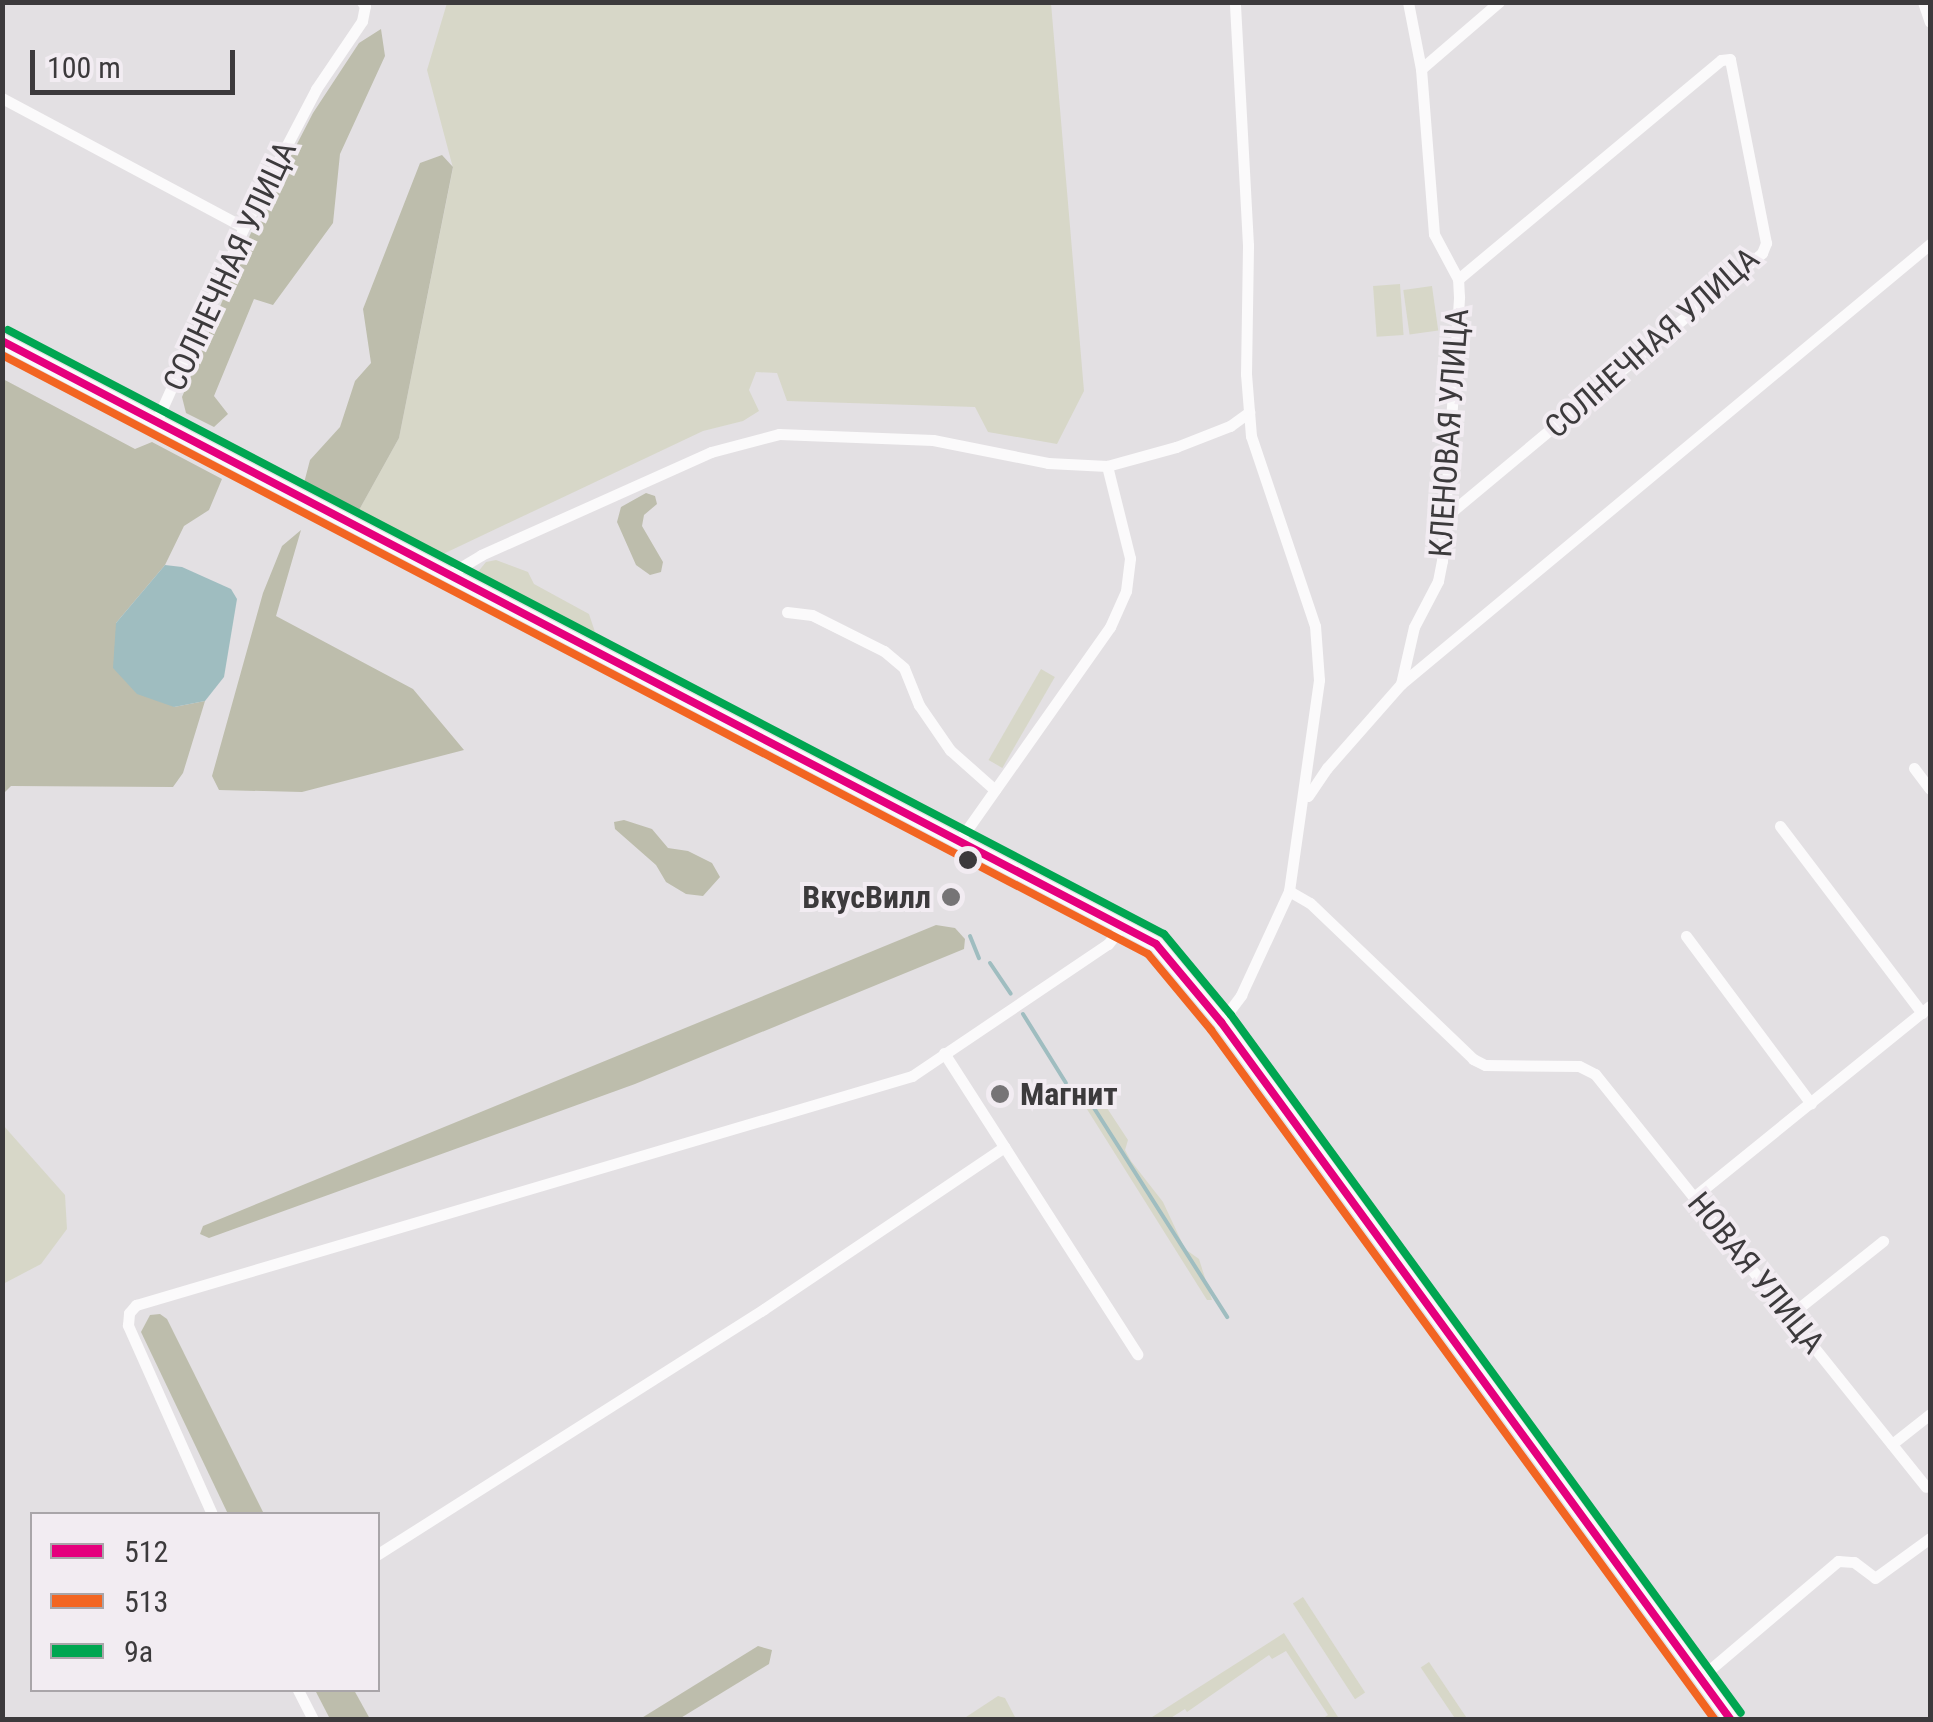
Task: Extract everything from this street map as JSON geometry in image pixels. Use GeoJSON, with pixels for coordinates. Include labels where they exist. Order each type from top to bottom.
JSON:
{"type":"FeatureCollection","features":[{"type":"Feature","properties":{"kind":"main road"},"geometry":{"type":"LineString","coordinates":[[2,341],[1156,944],[1222,1022],[1731,1720]]}},
{"type":"Feature","properties":{"kind":"street"},"geometry":{"type":"LineString","coordinates":[[1222,1022],[1241,995],[1289,891],[1306,800],[1319,680],[1316,626],[1264,481],[1249,412],[1248,245],[1235,2]]}},
{"type":"Feature","properties":{"kind":"street","name":"КЛЕНОВАЯ УЛИЦА"},"geometry":{"type":"LineString","coordinates":[[1401,684],[1414,627],[1438,582],[1458,279],[1434,234],[1420,68],[1408,2]]}},
{"type":"Feature","properties":{"kind":"street"},"geometry":{"type":"LineString","coordinates":[[1420,68],[1499,2]]}},
{"type":"Feature","properties":{"kind":"street"},"geometry":{"type":"LineString","coordinates":[[1923,2],[1930,22]]}},
{"type":"Feature","properties":{"kind":"street","name":"СОЛНЕЧНАЯ УЛИЦА"},"geometry":{"type":"LineString","coordinates":[[156,422],[244,227],[316,89],[362,21],[363,4]]}},
{"type":"Feature","properties":{"kind":"street","name":"СОЛНЕЧНАЯ УЛИЦА"},"geometry":{"type":"LineString","coordinates":[[1444,518],[1762,252],[1766,242],[1730,58],[1721,60],[1458,279]]}},
{"type":"Feature","properties":{"kind":"street"},"geometry":{"type":"LineString","coordinates":[[2,98],[244,227]]}},
{"type":"Feature","properties":{"kind":"street"},"geometry":{"type":"LineString","coordinates":[[1306,800],[1327,768],[1401,684],[1930,244]]}},
{"type":"Feature","properties":{"kind":"street"},"geometry":{"type":"LineString","coordinates":[[448,575],[481,555],[711,452],[779,434],[933,440],[1048,464],[1107,466],[1176,447],[1230,426],[1249,412]]}},
{"type":"Feature","properties":{"kind":"street"},"geometry":{"type":"LineString","coordinates":[[959,841],[1110,626],[1126,590],[1130,558],[1107,466]]}},
{"type":"Feature","properties":{"kind":"street"},"geometry":{"type":"LineString","coordinates":[[788,612],[812,615],[884,651],[904,668],[919,705],[950,750],[995,790]]}},
{"type":"Feature","properties":{"kind":"street"},"geometry":{"type":"LineString","coordinates":[[1914,768],[1930,789]]}},
{"type":"Feature","properties":{"kind":"street"},"geometry":{"type":"LineString","coordinates":[[1694,1196],[1926,1010],[1780,826]]}},
{"type":"Feature","properties":{"kind":"street","name":"НОВАЯ УЛИЦА"},"geometry":{"type":"LineString","coordinates":[[1289,891],[1310,903],[1472,1059],[1485,1064],[1580,1066],[1595,1074],[1926,1486]]}},
{"type":"Feature","properties":{"kind":"street"},"geometry":{"type":"LineString","coordinates":[[211,1512],[128,1325],[128,1314],[136,1305],[896,1081],[928,1067],[1108,944],[1123,925]]}},
{"type":"Feature","properties":{"kind":"street"},"geometry":{"type":"LineString","coordinates":[[1686,936],[1811,1104]]}},
{"type":"Feature","properties":{"kind":"street"},"geometry":{"type":"LineString","coordinates":[[944,1053],[1137,1354]]}},
{"type":"Feature","properties":{"kind":"street"},"geometry":{"type":"LineString","coordinates":[[380,1553],[764,1309],[1004,1146]]}},
{"type":"Feature","properties":{"kind":"street"},"geometry":{"type":"LineString","coordinates":[[1790,1315],[1884,1242]]}},
{"type":"Feature","properties":{"kind":"street"},"geometry":{"type":"LineString","coordinates":[[1892,1444],[1930,1414]]}},
{"type":"Feature","properties":{"kind":"street"},"geometry":{"type":"LineString","coordinates":[[1700,1678],[1838,1561],[1854,1562],[1876,1578],[1930,1538]]}},
{"type":"Feature","properties":{"kind":"street"},"geometry":{"type":"LineString","coordinates":[[299,1692],[313,1720]]}},
{"type":"Feature","properties":{"kind":"shaded area"},"geometry":{"type":"Polygon","coordinates":[[[447,3],[1051,3],[1084,391],[1057,444],[988,432],[975,407],[787,401],[777,373],[756,372],[749,390],[759,411],[743,421],[703,431],[441,555],[358,512],[399,438],[453,168],[427,70],[447,3]]]}},
{"type":"Feature","properties":{"kind":"shaded area"},"geometry":{"type":"Polygon","coordinates":[[[1400,284],[1404,335],[1377,337],[1373,286],[1400,284]]]}},
{"type":"Feature","properties":{"kind":"shaded area"},"geometry":{"type":"Polygon","coordinates":[[[1432,286],[1438,331],[1410,335],[1403,290],[1432,286]]]}},
{"type":"Feature","properties":{"kind":"shaded area"},"geometry":{"type":"Polygon","coordinates":[[[496,560],[528,572],[534,584],[589,614],[595,632],[656,672],[477,573],[486,562],[496,560]]]}},
{"type":"Feature","properties":{"kind":"shaded area"},"geometry":{"type":"Polygon","coordinates":[[[1041,669],[1055,677],[1002,768],[988,760],[1041,669]]]}},
{"type":"Feature","properties":{"kind":"shaded area"},"geometry":{"type":"Polygon","coordinates":[[[1089,1096],[1105,1105],[1128,1140],[1125,1150],[1131,1161],[1163,1202],[1185,1249],[1199,1259],[1212,1300],[1207,1300],[1085,1106],[1089,1096]]]}},
{"type":"Feature","properties":{"kind":"shaded area"},"geometry":{"type":"Polygon","coordinates":[[[3,1125],[65,1195],[67,1229],[41,1264],[3,1284],[3,1125]]]}},
{"type":"Feature","properties":{"kind":"shaded area"},"geometry":{"type":"Polygon","coordinates":[[[1303,1597],[1365,1693],[1355,1699],[1293,1604],[1303,1597]]]}},
{"type":"Feature","properties":{"kind":"shaded area"},"geometry":{"type":"Polygon","coordinates":[[[1284,1633],[1338,1717],[1322,1719],[1328,1715],[1286,1651],[1272,1659],[1269,1655],[1187,1712],[1185,1709],[1169,1719],[1149,1719],[1284,1633]]]}},
{"type":"Feature","properties":{"kind":"shaded area"},"geometry":{"type":"Polygon","coordinates":[[[1429,1662],[1468,1719],[1456,1720],[1421,1668],[1429,1662]]]}},
{"type":"Feature","properties":{"kind":"shaded area"},"geometry":{"type":"Polygon","coordinates":[[[998,1696],[1005,1698],[1016,1719],[963,1719],[998,1696]]]}},
{"type":"Feature","properties":{"kind":"green space"},"geometry":{"type":"Polygon","coordinates":[[[381,29],[385,56],[340,154],[333,223],[273,305],[254,299],[214,396],[228,414],[214,427],[186,413],[182,397],[250,235],[313,113],[359,43],[381,29]]]}},
{"type":"Feature","properties":{"kind":"green space"},"geometry":{"type":"Polygon","coordinates":[[[442,155],[453,167],[399,438],[358,512],[304,483],[310,460],[340,427],[355,381],[371,363],[363,309],[420,163],[442,155]]]}},
{"type":"Feature","properties":{"kind":"green space"},"geometry":{"type":"Polygon","coordinates":[[[3,379],[135,449],[152,442],[222,479],[209,510],[184,526],[165,565],[116,623],[174,707],[205,701],[183,773],[173,787],[11,786],[3,794],[3,379]]]}},
{"type":"Feature","properties":{"kind":"green space"},"geometry":{"type":"Polygon","coordinates":[[[646,493],[655,496],[657,504],[644,515],[642,526],[663,562],[661,572],[650,575],[636,565],[617,522],[621,507],[646,493]]]}},
{"type":"Feature","properties":{"kind":"green space"},"geometry":{"type":"Polygon","coordinates":[[[301,530],[276,616],[413,689],[464,750],[302,792],[219,790],[212,776],[263,593],[282,546],[301,530]]]}},
{"type":"Feature","properties":{"kind":"green space"},"geometry":{"type":"Polygon","coordinates":[[[624,820],[652,829],[668,848],[688,851],[712,863],[720,877],[703,896],[686,894],[666,882],[656,865],[615,829],[614,822],[624,820]]]}},
{"type":"Feature","properties":{"kind":"green space"},"geometry":{"type":"Polygon","coordinates":[[[936,925],[955,928],[965,939],[964,949],[635,1084],[209,1238],[200,1234],[203,1226],[936,925]]]}},
{"type":"Feature","properties":{"kind":"green space"},"geometry":{"type":"Polygon","coordinates":[[[160,1314],[167,1319],[263,1512],[227,1512],[141,1332],[150,1315],[160,1314]]]}},
{"type":"Feature","properties":{"kind":"green space"},"geometry":{"type":"Polygon","coordinates":[[[758,1646],[772,1650],[769,1664],[679,1719],[640,1719],[758,1646]]]}},
{"type":"Feature","properties":{"kind":"green space"},"geometry":{"type":"Polygon","coordinates":[[[316,1692],[355,1692],[370,1719],[330,1719],[316,1692]]]}},
{"type":"Feature","properties":{"kind":"water"},"geometry":{"type":"Polygon","coordinates":[[[165,565],[182,567],[231,589],[237,599],[224,677],[205,701],[174,707],[137,694],[113,668],[116,623],[165,565]]]}},
{"type":"Feature","properties":{"kind":"waterway"},"geometry":{"type":"LineString","coordinates":[[970,936],[979,958]]}},
{"type":"Feature","properties":{"kind":"waterway"},"geometry":{"type":"LineString","coordinates":[[990,963],[1011,994]]}},
{"type":"Feature","properties":{"kind":"waterway"},"geometry":{"type":"LineString","coordinates":[[1023,1014],[1066,1083]]}},
{"type":"Feature","properties":{"kind":"waterway"},"geometry":{"type":"LineString","coordinates":[[1094,1108],[1227,1317]]}},
{"type":"Feature","properties":{"kind":"transit line","name":"9а"},"geometry":{"type":"LineString","coordinates":[[8,330],[1164,934],[1231,1015],[1741,1713]]}},
{"type":"Feature","properties":{"kind":"transit line","name":"512"},"geometry":{"type":"LineString","coordinates":[[2,341],[1156,944],[1221,1022],[1731,1720]]}},
{"type":"Feature","properties":{"kind":"transit line","name":"513"},"geometry":{"type":"LineString","coordinates":[[2,355],[1148,954],[1211,1030],[1715,1720]]}},
{"type":"Feature","properties":{"kind":"place","name":"ВкусВилл"},"geometry":{"type":"Point","coordinates":[951,897]}},
{"type":"Feature","properties":{"kind":"place","name":"Магнит"},"geometry":{"type":"Point","coordinates":[1000,1094]}}]}
